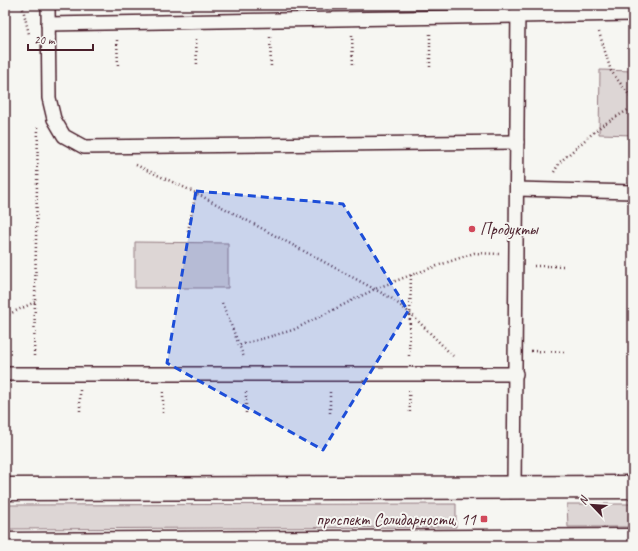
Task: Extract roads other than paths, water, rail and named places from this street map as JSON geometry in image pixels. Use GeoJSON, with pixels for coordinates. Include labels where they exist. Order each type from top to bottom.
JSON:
{"type":"FeatureCollection","features":[{"type":"Feature","properties":{"kind":"street"},"geometry":{"type":"LineString","coordinates":[[5,489],[633,487]]}},
{"type":"Feature","properties":{"kind":"street"},"geometry":{"type":"LineString","coordinates":[[5,544],[633,540]]}},
{"type":"Feature","properties":{"kind":"lane"},"geometry":{"type":"LineString","coordinates":[[48,5],[49,98],[54,120],[64,136],[84,147],[517,142]]}},
{"type":"Feature","properties":{"kind":"lane"},"geometry":{"type":"LineString","coordinates":[[48,24],[429,17],[518,10],[593,15],[633,14]]}},
{"type":"Feature","properties":{"kind":"lane"},"geometry":{"type":"LineString","coordinates":[[514,487],[518,10]]}},
{"type":"Feature","properties":{"kind":"lane"},"geometry":{"type":"LineString","coordinates":[[517,189],[633,192]]}},
{"type":"Feature","properties":{"kind":"lane"},"geometry":{"type":"LineString","coordinates":[[5,374],[516,374]]}},
{"type":"Feature","properties":{"kind":"place","name":"Продукты"},"geometry":{"type":"Point","coordinates":[472,229]}},
{"type":"Feature","properties":{"kind":"place","name":"проспект Солидарности, 11"},"geometry":{"type":"Point","coordinates":[484,519]}}]}
